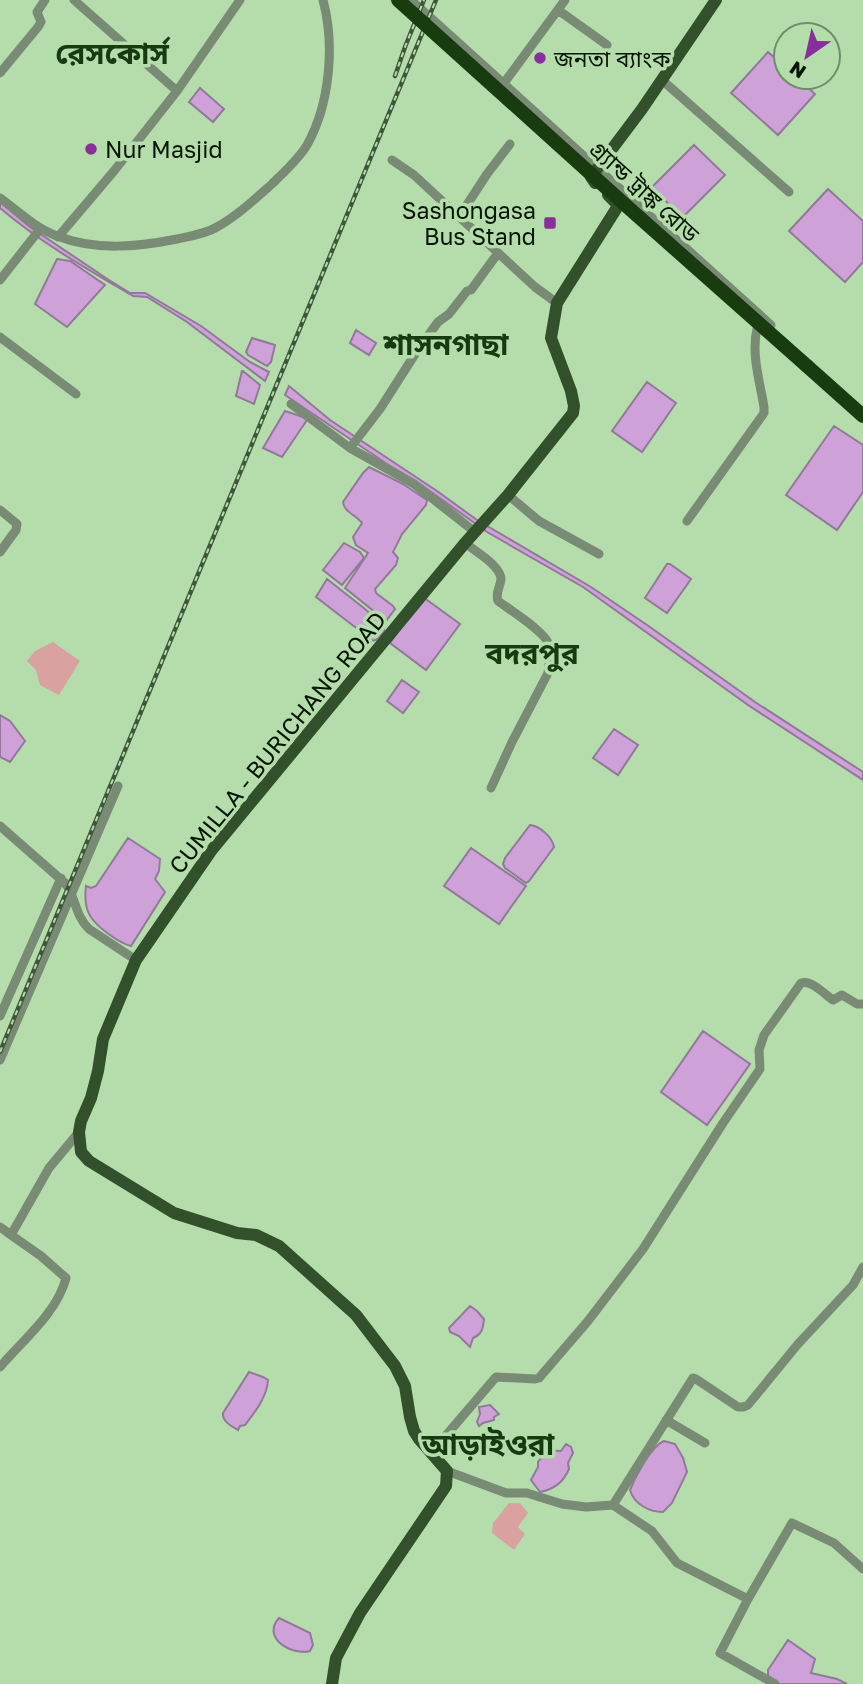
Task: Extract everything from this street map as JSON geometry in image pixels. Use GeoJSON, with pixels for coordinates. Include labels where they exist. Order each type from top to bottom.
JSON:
{"type":"FeatureCollection","features":[{"type":"Feature","properties":{"kind":"highway","name":"গ্র্যান্ড ট্রাঙ্ক রোড"},"geometry":{"type":"LineString","coordinates":[[398,0],[863,416]]}},
{"type":"Feature","properties":{"kind":"main road"},"geometry":{"type":"LineString","coordinates":[[618,206],[591,179],[716,0]]}},
{"type":"Feature","properties":{"kind":"main road","name":"CUMILLA - BURICHANG ROAD"},"geometry":{"type":"LineString","coordinates":[[79,1132],[91,1098],[103,1040],[136,960],[211,850],[465,543],[508,495],[574,410],[571,391],[551,341],[551,329],[557,303],[618,206]]}},
{"type":"Feature","properties":{"kind":"main road"},"geometry":{"type":"LineString","coordinates":[[79,1132],[81,1153],[89,1161],[174,1213],[237,1233],[256,1235],[279,1246],[356,1315],[395,1366],[405,1386],[414,1431],[447,1471],[446,1486],[360,1613],[336,1658],[332,1684]]}},
{"type":"Feature","properties":{"kind":"street"},"geometry":{"type":"LineString","coordinates":[[0,73],[38,27],[41,22],[37,12],[45,0]]}},
{"type":"Feature","properties":{"kind":"street"},"geometry":{"type":"LineString","coordinates":[[74,0],[177,91]]}},
{"type":"Feature","properties":{"kind":"street"},"geometry":{"type":"LineString","coordinates":[[58,237],[177,91],[240,0]]}},
{"type":"Feature","properties":{"kind":"street"},"geometry":{"type":"LineString","coordinates":[[0,198],[40,229],[58,237],[120,248],[192,236],[220,225],[265,190],[300,155],[312,135],[321,111],[326,85],[329,46],[328,19],[323,0]]}},
{"type":"Feature","properties":{"kind":"street"},"geometry":{"type":"LineString","coordinates":[[390,0],[445,46],[618,206],[757,329],[843,398]]}},
{"type":"Feature","properties":{"kind":"street"},"geometry":{"type":"LineString","coordinates":[[411,0],[819,368],[843,398]]}},
{"type":"Feature","properties":{"kind":"street"},"geometry":{"type":"LineString","coordinates":[[504,83],[565,0]]}},
{"type":"Feature","properties":{"kind":"street"},"geometry":{"type":"LineString","coordinates":[[558,10],[607,45]]}},
{"type":"Feature","properties":{"kind":"street"},"geometry":{"type":"LineString","coordinates":[[662,80],[789,192]]}},
{"type":"Feature","properties":{"kind":"street"},"geometry":{"type":"LineString","coordinates":[[459,217],[487,173],[510,144]]}},
{"type":"Feature","properties":{"kind":"street"},"geometry":{"type":"LineString","coordinates":[[392,160],[414,175],[557,303]]}},
{"type":"Feature","properties":{"kind":"street"},"geometry":{"type":"LineString","coordinates":[[0,280],[40,229]]}},
{"type":"Feature","properties":{"kind":"street"},"geometry":{"type":"LineString","coordinates":[[352,445],[380,409],[438,322],[471,290],[498,253]]}},
{"type":"Feature","properties":{"kind":"street"},"geometry":{"type":"LineString","coordinates":[[687,521],[764,412],[754,340],[757,329]]}},
{"type":"Feature","properties":{"kind":"street"},"geometry":{"type":"LineString","coordinates":[[0,337],[76,394]]}},
{"type":"Feature","properties":{"kind":"street"},"geometry":{"type":"LineString","coordinates":[[291,404],[414,484],[475,532]]}},
{"type":"Feature","properties":{"kind":"street"},"geometry":{"type":"LineString","coordinates":[[508,495],[539,521],[599,554]]}},
{"type":"Feature","properties":{"kind":"street"},"geometry":{"type":"LineString","coordinates":[[0,510],[17,524],[16,530],[0,552]]}},
{"type":"Feature","properties":{"kind":"street"},"geometry":{"type":"LineString","coordinates":[[465,543],[498,571],[498,601],[549,643],[548,673],[491,789]]}},
{"type":"Feature","properties":{"kind":"street"},"geometry":{"type":"LineString","coordinates":[[0,1060],[118,786]]}},
{"type":"Feature","properties":{"kind":"street"},"geometry":{"type":"LineString","coordinates":[[0,826],[61,878],[71,892],[82,923],[136,960]]}},
{"type":"Feature","properties":{"kind":"street"},"geometry":{"type":"LineString","coordinates":[[0,1016],[61,878]]}},
{"type":"Feature","properties":{"kind":"street"},"geometry":{"type":"LineString","coordinates":[[431,1453],[496,1377],[539,1378],[588,1321],[643,1250],[760,1069],[759,1050],[764,1035],[801,983],[810,984],[833,1000],[842,995],[857,1004],[863,1004]]}},
{"type":"Feature","properties":{"kind":"street"},"geometry":{"type":"LineString","coordinates":[[11,1235],[49,1168],[79,1132]]}},
{"type":"Feature","properties":{"kind":"street"},"geometry":{"type":"LineString","coordinates":[[0,1227],[41,1256],[66,1278],[62,1292],[43,1320],[0,1367]]}},
{"type":"Feature","properties":{"kind":"street"},"geometry":{"type":"LineString","coordinates":[[613,1505],[693,1378],[738,1407],[748,1405],[798,1344],[853,1285],[863,1267]]}},
{"type":"Feature","properties":{"kind":"street"},"geometry":{"type":"LineString","coordinates":[[666,1420],[705,1443]]}},
{"type":"Feature","properties":{"kind":"street"},"geometry":{"type":"LineString","coordinates":[[447,1471],[506,1493],[527,1493],[562,1504],[586,1507],[613,1505],[652,1531],[677,1563],[747,1599]]}},
{"type":"Feature","properties":{"kind":"street"},"geometry":{"type":"LineString","coordinates":[[775,1684],[720,1653],[747,1599],[792,1523],[834,1543],[863,1569]]}},
{"type":"Feature","properties":{"kind":"shaded area"},"geometry":{"type":"Polygon","coordinates":[[[768,52],[772,56],[772,91],[812,91],[815,94],[778,135],[731,93],[768,52]]]}},
{"type":"Feature","properties":{"kind":"shaded area"},"geometry":{"type":"Polygon","coordinates":[[[200,88],[224,109],[213,122],[189,102],[200,88]]]}},
{"type":"Feature","properties":{"kind":"shaded area"},"geometry":{"type":"Polygon","coordinates":[[[694,145],[725,175],[682,218],[652,187],[694,145]]]}},
{"type":"Feature","properties":{"kind":"shaded area"},"geometry":{"type":"Polygon","coordinates":[[[828,189],[863,221],[863,262],[845,282],[789,231],[828,189]]]}},
{"type":"Feature","properties":{"kind":"shaded area"},"geometry":{"type":"Polygon","coordinates":[[[0,202],[30,227],[130,293],[145,293],[201,326],[250,362],[269,372],[265,381],[187,322],[147,297],[133,296],[48,244],[0,208],[0,202]]]}},
{"type":"Feature","properties":{"kind":"shaded area"},"geometry":{"type":"Polygon","coordinates":[[[57,259],[70,261],[105,285],[67,327],[35,304],[57,259]]]}},
{"type":"Feature","properties":{"kind":"shaded area"},"geometry":{"type":"Polygon","coordinates":[[[356,330],[376,343],[369,355],[350,343],[356,330]]]}},
{"type":"Feature","properties":{"kind":"shaded area"},"geometry":{"type":"Polygon","coordinates":[[[252,338],[275,345],[271,362],[267,366],[246,352],[252,338]]]}},
{"type":"Feature","properties":{"kind":"shaded area"},"geometry":{"type":"Polygon","coordinates":[[[242,371],[260,385],[254,404],[236,396],[242,371]]]}},
{"type":"Feature","properties":{"kind":"shaded area"},"geometry":{"type":"Polygon","coordinates":[[[647,382],[676,403],[642,452],[612,431],[647,382]]]}},
{"type":"Feature","properties":{"kind":"shaded area"},"geometry":{"type":"Polygon","coordinates":[[[289,386],[330,420],[477,520],[591,587],[755,702],[863,772],[863,780],[748,705],[583,587],[487,532],[420,484],[285,395],[289,386]]]}},
{"type":"Feature","properties":{"kind":"shaded area"},"geometry":{"type":"Polygon","coordinates":[[[285,411],[307,420],[282,457],[263,448],[285,411]]]}},
{"type":"Feature","properties":{"kind":"shaded area"},"geometry":{"type":"Polygon","coordinates":[[[834,426],[863,445],[863,492],[837,530],[786,495],[834,426]]]}},
{"type":"Feature","properties":{"kind":"shaded area"},"geometry":{"type":"Polygon","coordinates":[[[369,467],[427,500],[426,505],[402,534],[393,552],[398,558],[396,565],[375,589],[376,593],[395,609],[386,621],[345,588],[368,553],[356,545],[353,537],[362,523],[343,502],[369,467]]]}},
{"type":"Feature","properties":{"kind":"shaded area"},"geometry":{"type":"Polygon","coordinates":[[[344,543],[360,552],[364,558],[342,585],[323,570],[344,543]]]}},
{"type":"Feature","properties":{"kind":"shaded area"},"geometry":{"type":"Polygon","coordinates":[[[667,564],[691,579],[667,613],[645,598],[667,564]]]}},
{"type":"Feature","properties":{"kind":"shaded area"},"geometry":{"type":"Polygon","coordinates":[[[327,579],[384,626],[384,631],[376,640],[373,641],[316,597],[327,579]]]}},
{"type":"Feature","properties":{"kind":"shaded area"},"geometry":{"type":"Polygon","coordinates":[[[423,597],[460,624],[426,670],[390,643],[423,597]]]}},
{"type":"Feature","properties":{"kind":"shaded area"},"geometry":{"type":"Polygon","coordinates":[[[53,642],[80,661],[59,695],[40,685],[36,670],[27,661],[35,651],[53,642]]]}},
{"type":"Feature","properties":{"kind":"shaded area"},"geometry":{"type":"Polygon","coordinates":[[[402,680],[419,692],[403,713],[387,701],[402,680]]]}},
{"type":"Feature","properties":{"kind":"shaded area"},"geometry":{"type":"Polygon","coordinates":[[[0,715],[10,721],[25,741],[10,762],[0,757],[0,715]]]}},
{"type":"Feature","properties":{"kind":"shaded area"},"geometry":{"type":"Polygon","coordinates":[[[614,729],[638,745],[618,775],[593,758],[614,729]]]}},
{"type":"Feature","properties":{"kind":"shaded area"},"geometry":{"type":"Polygon","coordinates":[[[530,825],[545,833],[554,847],[526,883],[503,864],[530,825]]]}},
{"type":"Feature","properties":{"kind":"shaded area"},"geometry":{"type":"Polygon","coordinates":[[[128,838],[160,859],[155,879],[165,892],[131,946],[113,937],[93,920],[87,909],[85,895],[86,886],[96,886],[128,838]]]}},
{"type":"Feature","properties":{"kind":"shaded area"},"geometry":{"type":"Polygon","coordinates":[[[471,848],[526,886],[499,924],[444,886],[471,848]]]}},
{"type":"Feature","properties":{"kind":"shaded area"},"geometry":{"type":"Polygon","coordinates":[[[703,1031],[750,1064],[707,1125],[661,1092],[703,1031]]]}},
{"type":"Feature","properties":{"kind":"shaded area"},"geometry":{"type":"Polygon","coordinates":[[[470,1306],[484,1319],[481,1331],[473,1338],[470,1347],[459,1336],[450,1332],[449,1328],[470,1306]]]}},
{"type":"Feature","properties":{"kind":"shaded area"},"geometry":{"type":"Polygon","coordinates":[[[249,1372],[268,1380],[267,1386],[256,1410],[238,1430],[225,1421],[223,1413],[249,1372]]]}},
{"type":"Feature","properties":{"kind":"shaded area"},"geometry":{"type":"Polygon","coordinates":[[[490,1405],[499,1414],[494,1420],[479,1426],[479,1407],[490,1405]]]}},
{"type":"Feature","properties":{"kind":"shaded area"},"geometry":{"type":"Polygon","coordinates":[[[664,1441],[675,1444],[687,1472],[672,1503],[663,1512],[652,1511],[635,1499],[630,1490],[649,1455],[664,1441]]]}},
{"type":"Feature","properties":{"kind":"shaded area"},"geometry":{"type":"Polygon","coordinates":[[[566,1444],[571,1447],[573,1453],[567,1474],[558,1485],[540,1492],[531,1480],[538,1462],[547,1450],[561,1451],[566,1444]]]}},
{"type":"Feature","properties":{"kind":"shaded area"},"geometry":{"type":"Polygon","coordinates":[[[509,1503],[520,1503],[528,1513],[518,1527],[525,1534],[514,1550],[492,1533],[493,1523],[509,1503]]]}},
{"type":"Feature","properties":{"kind":"shaded area"},"geometry":{"type":"Polygon","coordinates":[[[279,1618],[310,1633],[313,1645],[310,1651],[295,1651],[276,1639],[274,1625],[279,1618]]]}},
{"type":"Feature","properties":{"kind":"shaded area"},"geometry":{"type":"Polygon","coordinates":[[[788,1640],[815,1659],[811,1673],[847,1684],[778,1684],[768,1679],[768,1670],[788,1640]]]}},
{"type":"Feature","properties":{"kind":"railway"},"geometry":{"type":"LineString","coordinates":[[395,76],[424,0]]}},
{"type":"Feature","properties":{"kind":"railway"},"geometry":{"type":"LineString","coordinates":[[0,1052],[436,0]]}},
{"type":"Feature","properties":{"kind":"place","name":"জনতা ব্যাংক"},"geometry":{"type":"Point","coordinates":[540,58]}},
{"type":"Feature","properties":{"kind":"place","name":"Nur Masjid"},"geometry":{"type":"Point","coordinates":[91,149]}},
{"type":"Feature","properties":{"kind":"place","name":"Sashongasa Bus Stand"},"geometry":{"type":"Point","coordinates":[550,223]}},
{"type":"Feature","properties":{"kind":"district","name":"রেসকোর্স"},"geometry":{"type":"Point","coordinates":[112,53]}},
{"type":"Feature","properties":{"kind":"district","name":"শাসনগাছা"},"geometry":{"type":"Point","coordinates":[446,344]}},
{"type":"Feature","properties":{"kind":"district","name":"বদরপুর"},"geometry":{"type":"Point","coordinates":[532,653]}},
{"type":"Feature","properties":{"kind":"district","name":"আড়াইওরা"},"geometry":{"type":"Point","coordinates":[488,1444]}}]}
